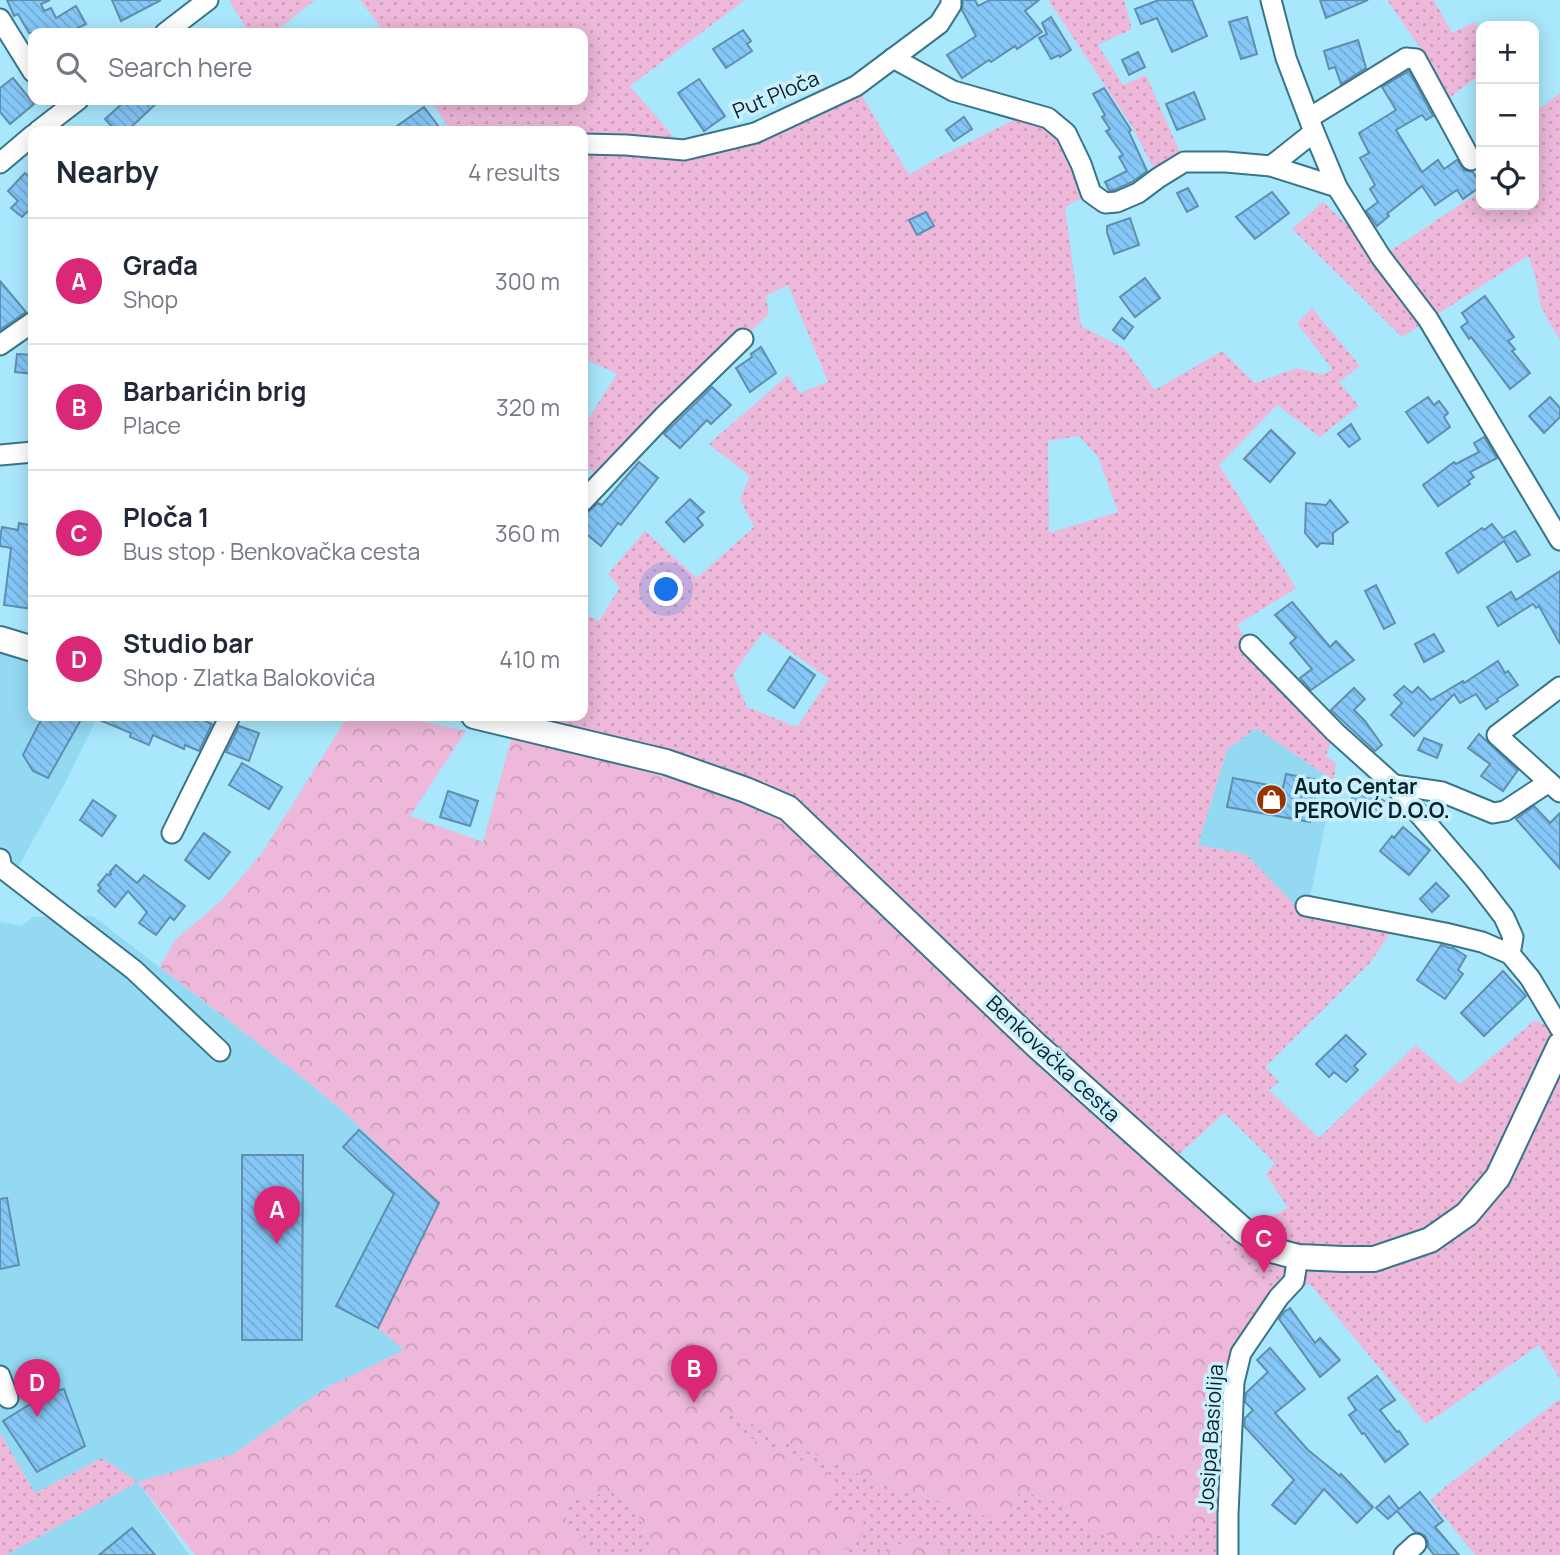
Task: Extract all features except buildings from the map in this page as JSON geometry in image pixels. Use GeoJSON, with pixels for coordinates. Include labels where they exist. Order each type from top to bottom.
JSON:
{"type":"FeatureCollection","features":[{"type":"Feature","properties":{"kind":"main road"},"geometry":{"type":"LineString","coordinates":[[0,639],[28,647]]}},
{"type":"Feature","properties":{"kind":"main road","name":"Benkovačka cesta"},"geometry":{"type":"LineString","coordinates":[[495,721],[666,762],[788,807],[1036,1045],[1168,1165],[1244,1231],[1272,1250],[1298,1257],[1374,1259],[1430,1240],[1467,1214],[1498,1177],[1560,1045]]}},
{"type":"Feature","properties":{"kind":"street"},"geometry":{"type":"LineString","coordinates":[[172,28],[208,0]]}},
{"type":"Feature","properties":{"kind":"street","name":"Put Ploča"},"geometry":{"type":"LineString","coordinates":[[588,144],[684,150],[755,133],[856,86],[939,23],[951,5],[951,0]]}},
{"type":"Feature","properties":{"kind":"street"},"geometry":{"type":"LineString","coordinates":[[1271,0],[1286,58],[1337,187],[1381,257],[1428,319],[1560,540]]}},
{"type":"Feature","properties":{"kind":"street"},"geometry":{"type":"LineString","coordinates":[[0,19],[28,64]]}},
{"type":"Feature","properties":{"kind":"street"},"geometry":{"type":"LineString","coordinates":[[893,58],[953,91],[1048,118],[1066,132],[1091,193],[1105,203],[1117,202],[1138,193],[1184,162],[1271,166],[1337,187]]}},
{"type":"Feature","properties":{"kind":"street"},"geometry":{"type":"LineString","coordinates":[[1271,166],[1311,125],[1406,58],[1416,59],[1471,160]]}},
{"type":"Feature","properties":{"kind":"street"},"geometry":{"type":"LineString","coordinates":[[42,126],[55,107]]}},
{"type":"Feature","properties":{"kind":"street"},"geometry":{"type":"LineString","coordinates":[[0,163],[28,139]]}},
{"type":"Feature","properties":{"kind":"street"},"geometry":{"type":"LineString","coordinates":[[0,345],[28,325]]}},
{"type":"Feature","properties":{"kind":"street"},"geometry":{"type":"LineString","coordinates":[[588,496],[743,338]]}},
{"type":"Feature","properties":{"kind":"street"},"geometry":{"type":"LineString","coordinates":[[0,455],[28,452]]}},
{"type":"Feature","properties":{"kind":"street"},"geometry":{"type":"LineString","coordinates":[[1250,645],[1335,732],[1394,785],[1474,878],[1504,917],[1513,937],[1510,954]]}},
{"type":"Feature","properties":{"kind":"street"},"geometry":{"type":"LineString","coordinates":[[1394,785],[1442,792],[1493,813],[1505,811],[1554,787],[1497,735],[1560,687]]}},
{"type":"Feature","properties":{"kind":"street"},"geometry":{"type":"LineString","coordinates":[[172,833],[228,721]]}},
{"type":"Feature","properties":{"kind":"street"},"geometry":{"type":"LineString","coordinates":[[0,859],[2,869],[134,970],[220,1051]]}},
{"type":"Feature","properties":{"kind":"street"},"geometry":{"type":"LineString","coordinates":[[1306,906],[1482,942],[1510,954],[1530,978],[1560,1028]]}},
{"type":"Feature","properties":{"kind":"street","name":"Josipa Basiolija"},"geometry":{"type":"LineString","coordinates":[[1228,1555],[1234,1382],[1241,1353],[1279,1297],[1294,1281],[1298,1257]]}},
{"type":"Feature","properties":{"kind":"street"},"geometry":{"type":"LineString","coordinates":[[0,1376],[8,1398]]}},
{"type":"Feature","properties":{"kind":"shaded area"},"geometry":{"type":"Polygon","coordinates":[[[0,635],[28,639],[28,721],[96,721],[65,783],[18,867],[2,868],[0,635]]]}},
{"type":"Feature","properties":{"kind":"shaded area"},"geometry":{"type":"Polygon","coordinates":[[[1256,728],[1334,781],[1306,917],[1246,854],[1198,845],[1227,750],[1256,728]]]}},
{"type":"Feature","properties":{"kind":"shaded area"},"geometry":{"type":"Polygon","coordinates":[[[93,916],[308,1082],[344,1112],[439,1203],[379,1328],[405,1350],[324,1389],[234,1454],[138,1482],[189,1555],[6,1555],[137,1482],[102,1458],[35,1493],[0,1433],[0,922],[21,926],[33,917],[93,916]]]}},
{"type":"Feature","properties":{"kind":"green space"},"geometry":{"type":"Polygon","coordinates":[[[229,0],[315,0],[280,28],[246,28],[229,0]]]}},
{"type":"Feature","properties":{"kind":"green space"},"geometry":{"type":"Polygon","coordinates":[[[360,0],[745,0],[630,86],[684,149],[856,86],[909,175],[937,158],[1028,113],[1048,118],[1091,193],[1065,207],[1081,326],[1125,349],[1155,390],[1222,351],[1255,383],[1297,368],[1324,375],[1332,369],[1297,323],[1312,308],[1360,366],[1339,382],[1359,406],[1320,437],[1277,405],[1219,465],[1296,588],[1237,625],[1250,645],[1332,739],[1326,756],[1336,763],[1334,781],[1256,728],[1227,750],[1198,845],[1246,854],[1306,917],[1390,933],[1370,963],[1265,1067],[1279,1082],[1269,1090],[1319,1138],[1416,1045],[1460,1084],[1535,1020],[1560,1033],[1560,1379],[1539,1345],[1426,1424],[1310,1284],[1279,1297],[1222,1243],[1217,1207],[1244,1231],[1288,1208],[1266,1174],[1275,1163],[1224,1113],[1168,1165],[497,721],[588,721],[588,616],[599,621],[620,587],[608,574],[645,531],[697,578],[754,527],[740,499],[750,476],[709,444],[788,375],[800,393],[828,382],[788,285],[766,296],[769,314],[603,479],[588,468],[588,419],[617,374],[588,360],[588,126],[448,126],[433,105],[588,105],[588,28],[381,28],[360,0]],[[1079,436],[1048,441],[1049,533],[1118,512],[1098,457],[1079,436]],[[763,632],[733,674],[747,707],[797,727],[829,679],[763,632]]]}},
{"type":"Feature","properties":{"kind":"green space"},"geometry":{"type":"Polygon","coordinates":[[[1050,0],[1124,0],[1132,29],[1098,45],[1123,85],[1146,75],[1184,162],[1158,178],[1132,126],[1050,0]]]}},
{"type":"Feature","properties":{"kind":"green space"},"geometry":{"type":"Polygon","coordinates":[[[1387,0],[1434,0],[1452,33],[1475,22],[1476,78],[1445,101],[1421,49],[1387,0]]]}},
{"type":"Feature","properties":{"kind":"green space"},"geometry":{"type":"Polygon","coordinates":[[[1560,93],[1560,340],[1540,304],[1536,278],[1528,256],[1402,337],[1292,229],[1323,202],[1381,257],[1476,194],[1476,210],[1539,210],[1539,109],[1560,93]]]}},
{"type":"Feature","properties":{"kind":"green space"},"geometry":{"type":"Polygon","coordinates":[[[345,721],[421,721],[466,731],[410,816],[483,842],[515,725],[788,808],[1217,1207],[1222,1243],[1279,1297],[1241,1353],[1228,1514],[1187,1531],[1136,1540],[1100,1534],[1075,1519],[1048,1496],[1019,1493],[1007,1521],[969,1512],[882,1484],[766,1433],[737,1414],[724,1414],[750,1438],[828,1472],[836,1491],[830,1510],[859,1512],[866,1529],[854,1546],[832,1555],[656,1555],[637,1512],[621,1488],[587,1497],[565,1499],[566,1524],[601,1555],[195,1555],[138,1482],[234,1454],[324,1389],[404,1350],[378,1328],[439,1203],[344,1112],[160,967],[175,940],[221,901],[262,853],[345,721]]]}},
{"type":"Feature","properties":{"kind":"green space"},"geometry":{"type":"Polygon","coordinates":[[[1560,1399],[1560,1555],[1475,1555],[1431,1500],[1560,1399]]]}},
{"type":"Feature","properties":{"kind":"green space"},"geometry":{"type":"Polygon","coordinates":[[[723,1414],[738,1414],[766,1433],[882,1484],[969,1512],[1007,1520],[1019,1493],[1048,1496],[1075,1519],[1228,1514],[1228,1555],[964,1555],[909,1541],[872,1555],[832,1555],[854,1546],[830,1510],[828,1472],[750,1438],[723,1414]]]}},
{"type":"Feature","properties":{"kind":"green space"},"geometry":{"type":"Polygon","coordinates":[[[0,1433],[35,1493],[102,1458],[138,1482],[6,1555],[0,1555],[0,1433]]]}},
{"type":"Feature","properties":{"kind":"green space"},"geometry":{"type":"Polygon","coordinates":[[[621,1488],[637,1512],[656,1555],[601,1555],[566,1524],[565,1499],[587,1497],[621,1488]]]}},
{"type":"Feature","properties":{"kind":"green space"},"geometry":{"type":"Polygon","coordinates":[[[909,1541],[964,1555],[872,1555],[909,1541]]]}},
{"type":"Feature","properties":{"kind":"place","name":"Auto Centar PEROVIĆ D.O.O."},"geometry":{"type":"Point","coordinates":[1271,799]}},
{"type":"Feature","properties":{"kind":"place","name":"Građa"},"geometry":{"type":"Point","coordinates":[277,1244]}},
{"type":"Feature","properties":{"kind":"place","name":"Ploča 1"},"geometry":{"type":"Point","coordinates":[1264,1273]}},
{"type":"Feature","properties":{"kind":"place","name":"Barbarićin brig"},"geometry":{"type":"Point","coordinates":[694,1403]}},
{"type":"Feature","properties":{"kind":"place","name":"Studio bar"},"geometry":{"type":"Point","coordinates":[37,1417]}}]}
